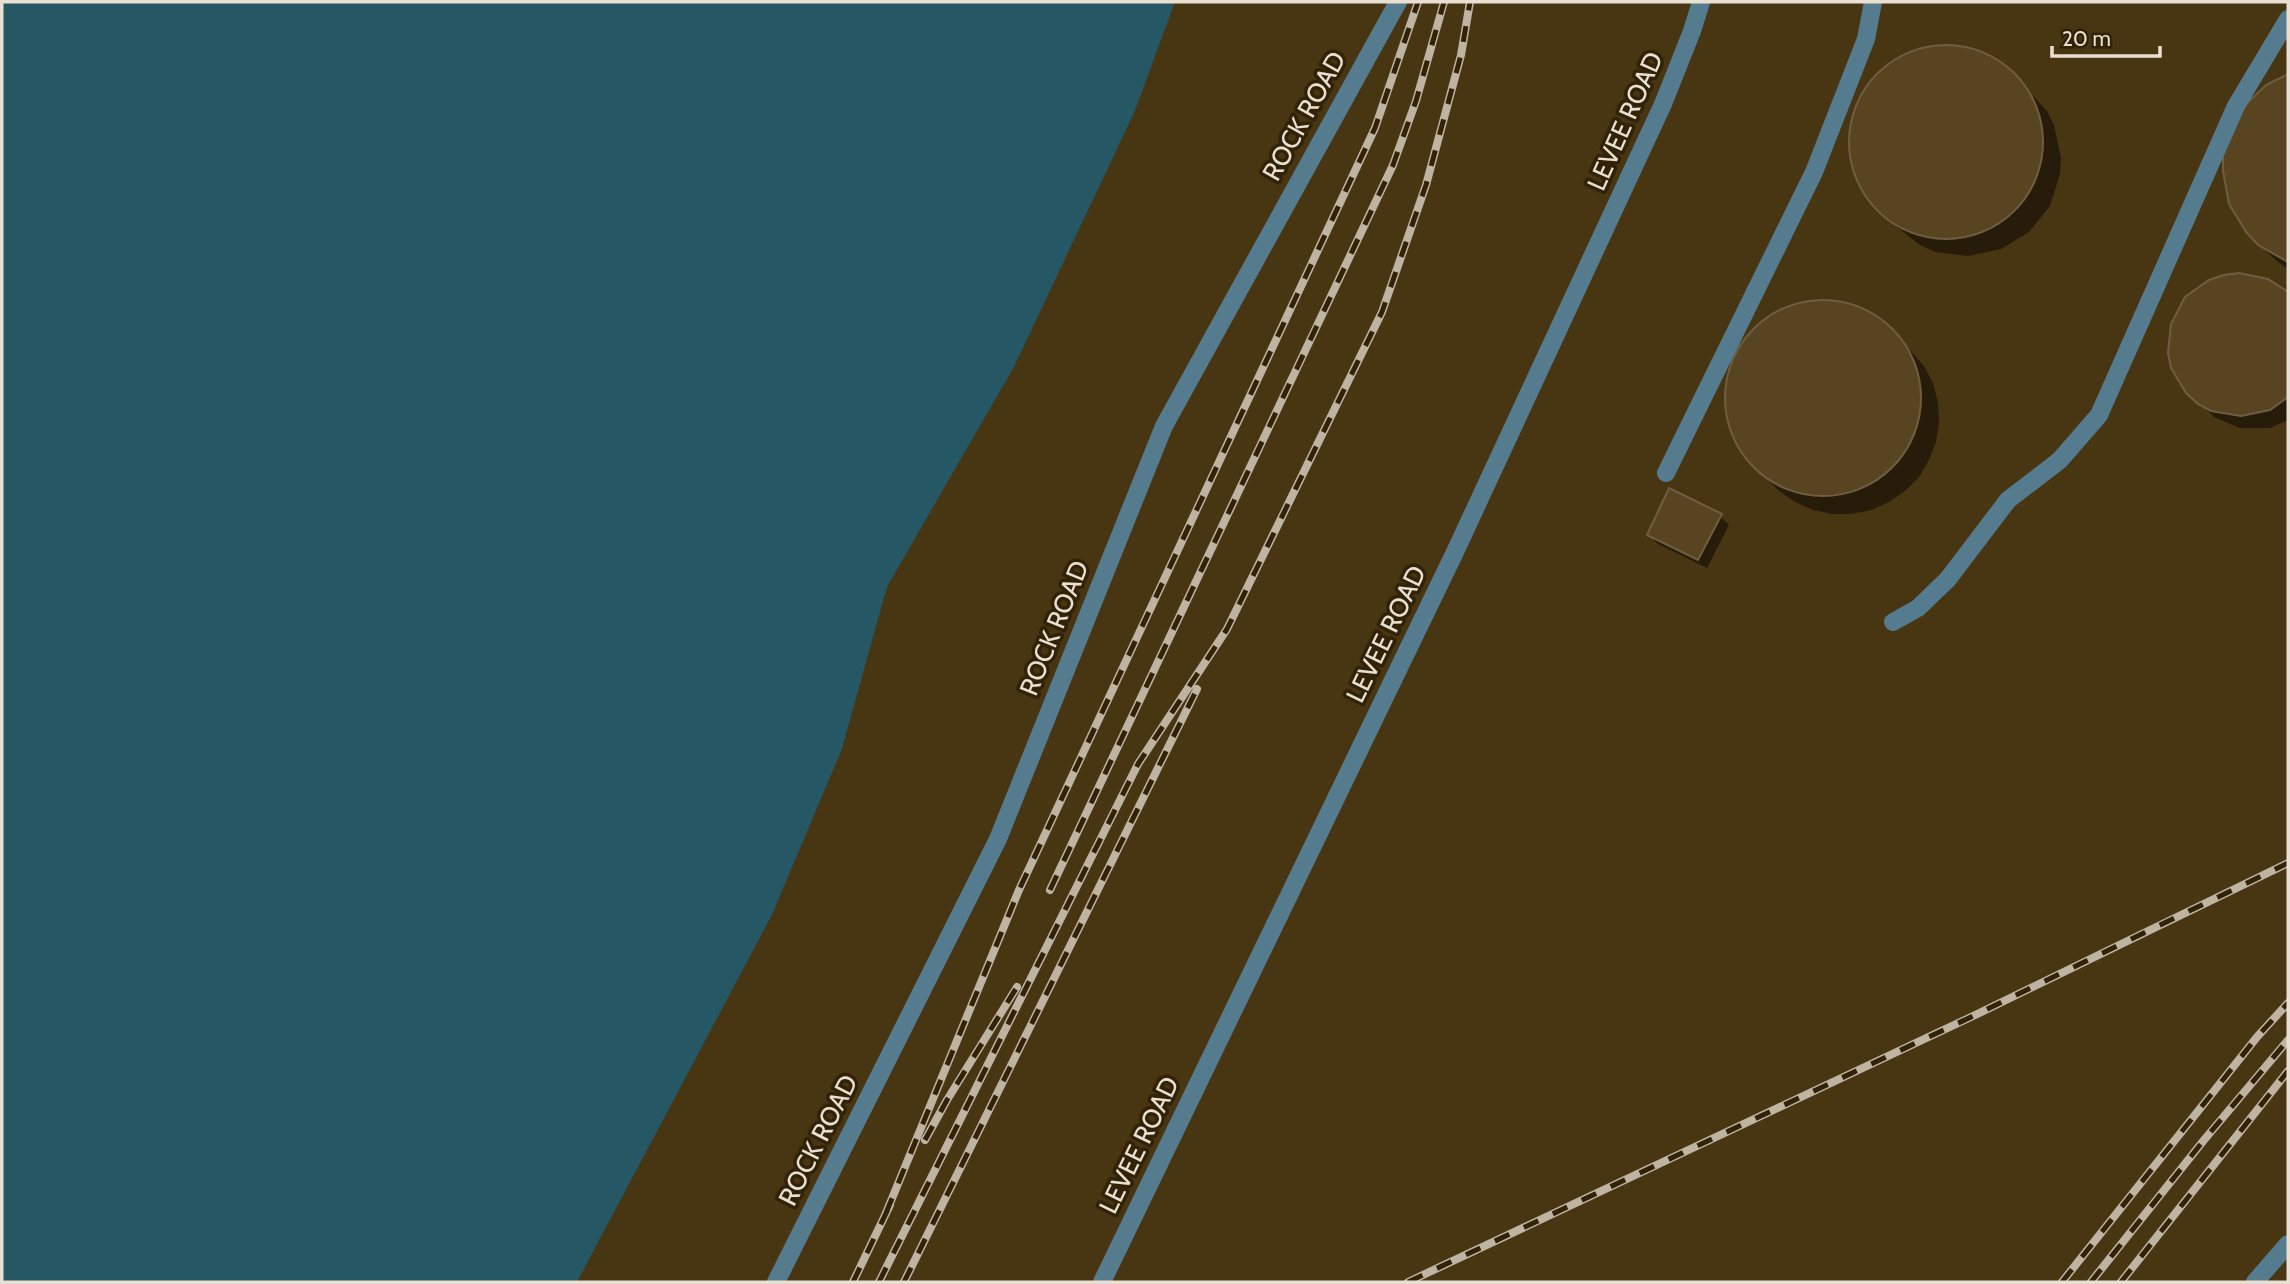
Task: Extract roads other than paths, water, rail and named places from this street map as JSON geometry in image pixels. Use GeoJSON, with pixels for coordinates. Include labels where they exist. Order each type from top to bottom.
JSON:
{"type":"FeatureCollection","features":[{"type":"Feature","properties":{"kind":"street","name":"ROCK ROAD"},"geometry":{"type":"LineString","coordinates":[[776,1282],[998,839],[1164,426],[1398,2]]}},
{"type":"Feature","properties":{"kind":"street","name":"LEVEE ROAD"},"geometry":{"type":"LineString","coordinates":[[1102,1282],[1455,552],[1663,104],[1701,2]]}},
{"type":"Feature","properties":{"kind":"street"},"geometry":{"type":"LineString","coordinates":[[1666,474],[1814,172],[1866,39],[1873,2]]}},
{"type":"Feature","properties":{"kind":"street"},"geometry":{"type":"LineString","coordinates":[[1893,622],[1918,608],[1948,579],[2008,500],[2060,460],[2099,415],[2236,106],[2288,19]]}},
{"type":"Feature","properties":{"kind":"street"},"geometry":{"type":"LineString","coordinates":[[2255,1282],[2288,1244]]}},
{"type":"Feature","properties":{"kind":"water"},"geometry":{"type":"Polygon","coordinates":[[[2,2],[1175,2],[1135,111],[1014,367],[887,587],[842,749],[772,915],[577,1282],[2,1282],[2,2]]]}},
{"type":"Feature","properties":{"kind":"railway"},"geometry":{"type":"LineString","coordinates":[[886,1213],[1019,890],[1375,128],[1418,2]]}},
{"type":"Feature","properties":{"kind":"railway"},"geometry":{"type":"LineString","coordinates":[[1050,890],[1393,165],[1416,101],[1444,2]]}},
{"type":"Feature","properties":{"kind":"railway"},"geometry":{"type":"LineString","coordinates":[[879,1282],[1138,764],[1227,629],[1382,312],[1426,185],[1461,55],[1470,2]]}},
{"type":"Feature","properties":{"kind":"railway"},"geometry":{"type":"LineString","coordinates":[[904,1282],[1197,689]]}},
{"type":"Feature","properties":{"kind":"railway"},"geometry":{"type":"LineString","coordinates":[[1408,1282],[1969,1018],[2288,863]]}},
{"type":"Feature","properties":{"kind":"railway"},"geometry":{"type":"LineString","coordinates":[[925,1140],[1017,987]]}},
{"type":"Feature","properties":{"kind":"railway"},"geometry":{"type":"LineString","coordinates":[[2062,1282],[2257,1037],[2288,1003]]}},
{"type":"Feature","properties":{"kind":"railway"},"geometry":{"type":"LineString","coordinates":[[2091,1282],[2288,1040]]}},
{"type":"Feature","properties":{"kind":"railway"},"geometry":{"type":"LineString","coordinates":[[2121,1282],[2288,1071]]}},
{"type":"Feature","properties":{"kind":"railway"},"geometry":{"type":"LineString","coordinates":[[853,1282],[890,1205]]}}]}
